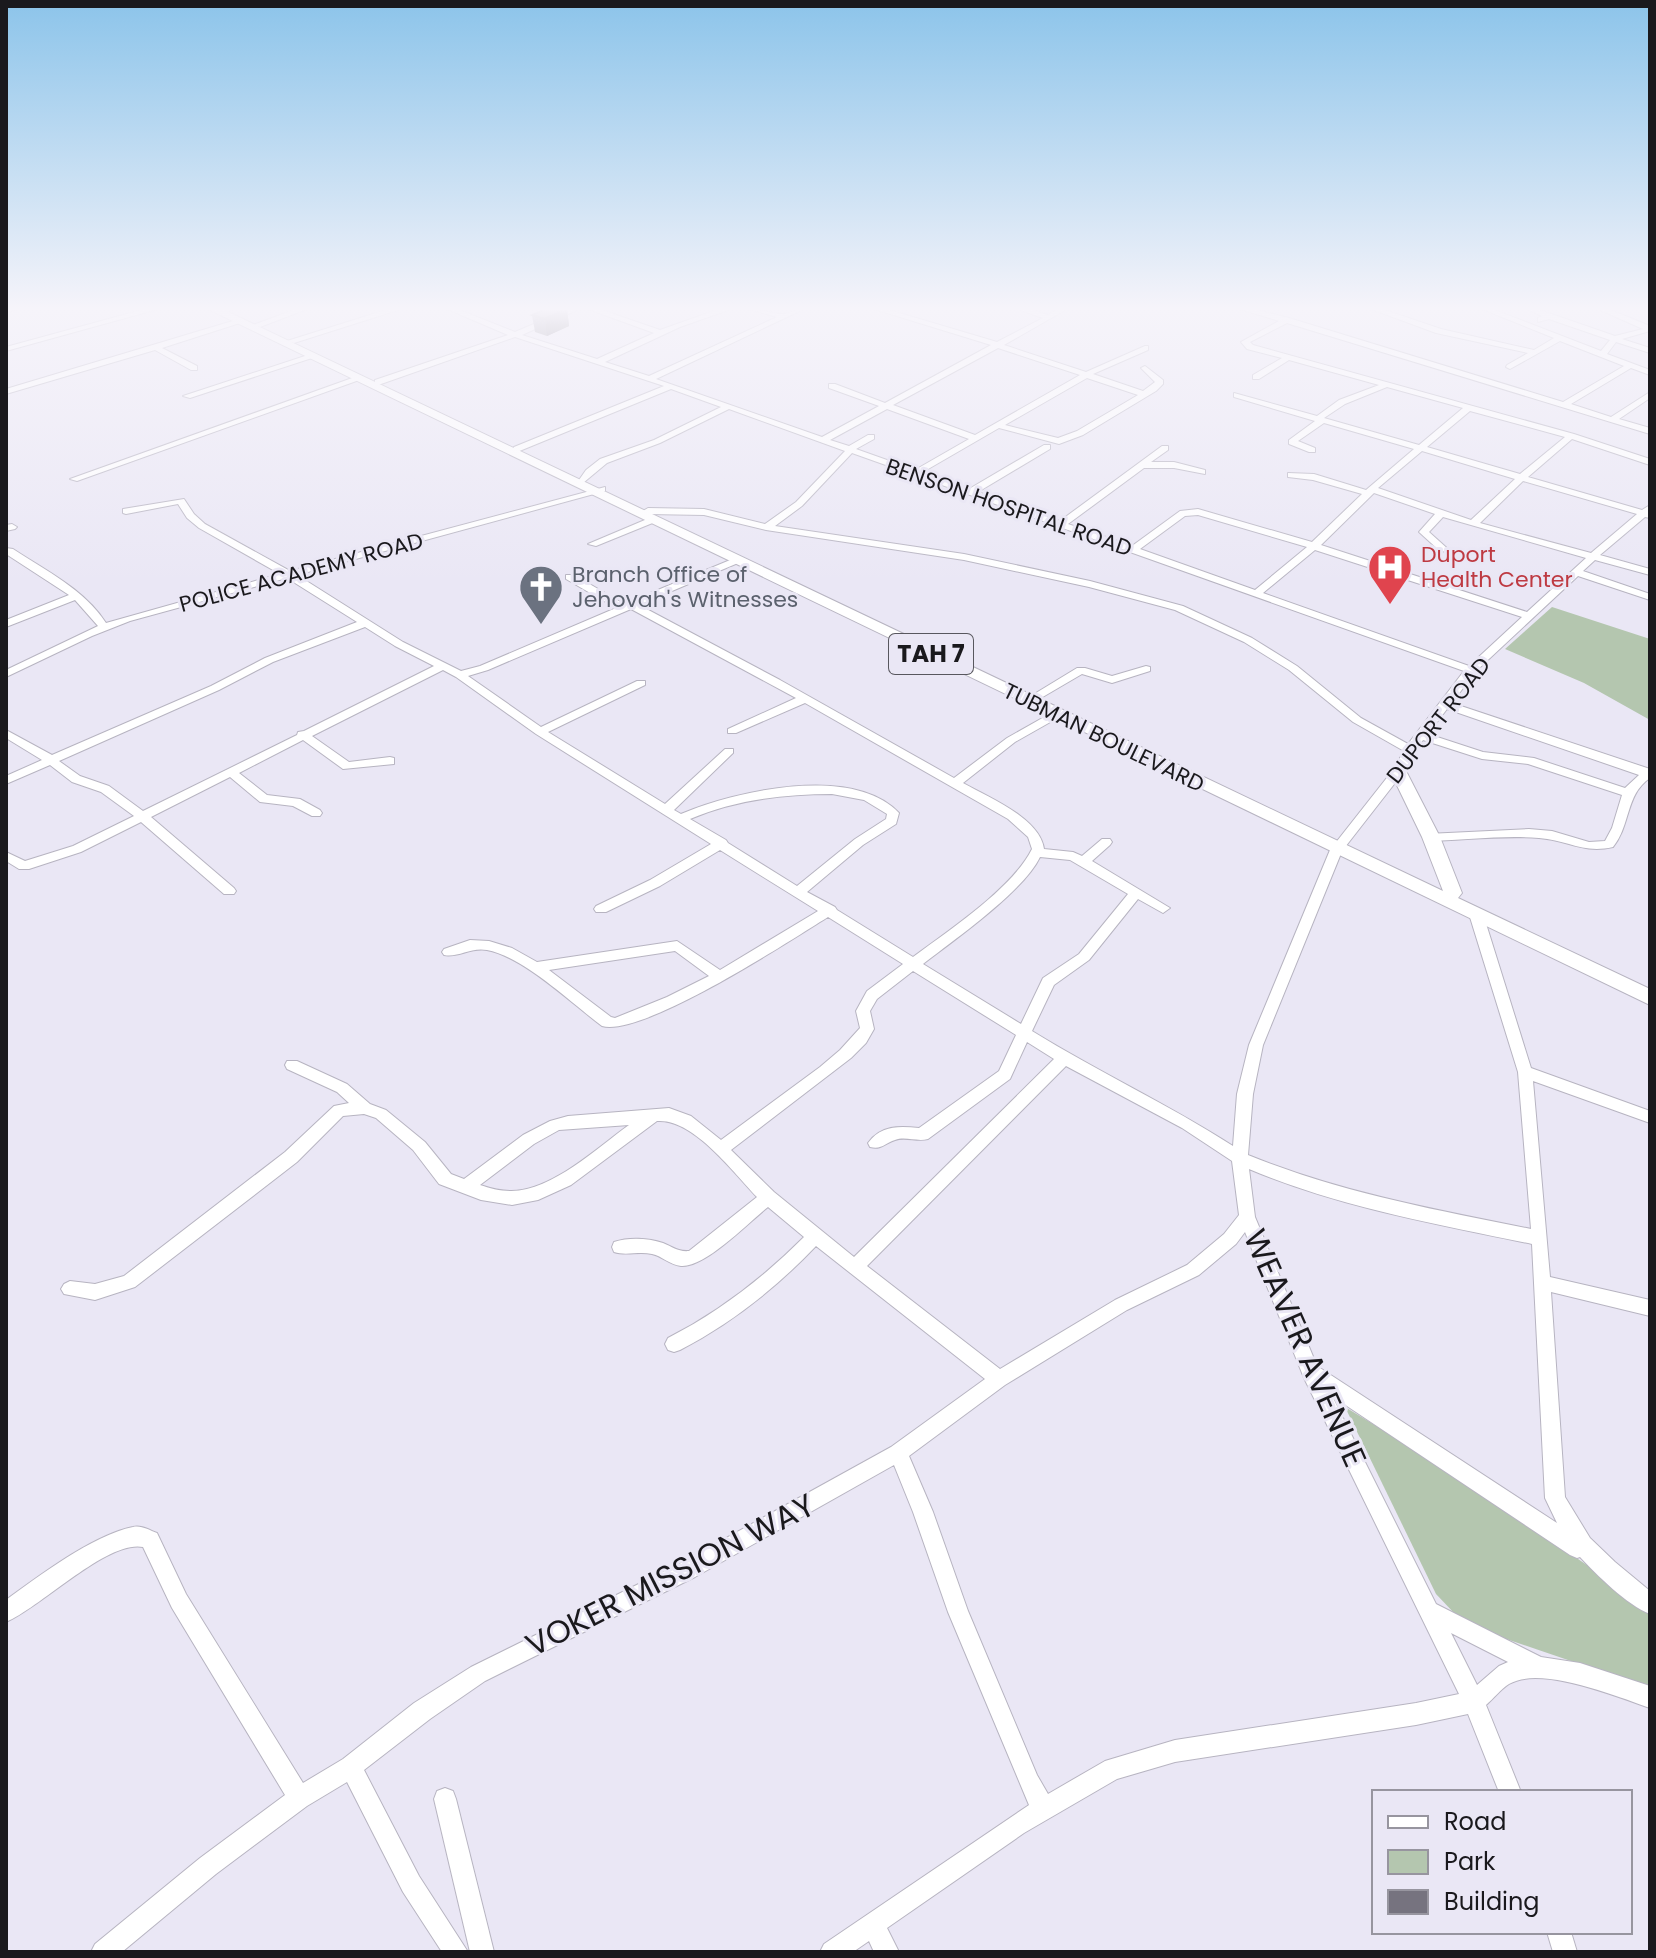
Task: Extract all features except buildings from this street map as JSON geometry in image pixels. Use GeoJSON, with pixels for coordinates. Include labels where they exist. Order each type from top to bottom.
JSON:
{"type":"FeatureCollection","features":[{"type":"Feature","properties":{"kind":"highway","name":"TUBMAN BOULEVARD"},"geometry":{"type":"LineString","coordinates":[[405,400],[593,487]]}},
{"type":"Feature","properties":{"kind":"highway","name":"TUBMAN BOULEVARD"},"geometry":{"type":"LineString","coordinates":[[416,400],[650,515],[1037,696],[1650,998]]}},
{"type":"Feature","properties":{"kind":"highway","name":"TUBMAN BOULEVARD"},"geometry":{"type":"LineString","coordinates":[[650,515],[735,561],[1057,714],[1338,846],[1453,893],[1650,987]]}},
{"type":"Feature","properties":{"kind":"highway"},"geometry":{"type":"LineString","coordinates":[[1398,771],[1431,837],[1453,893]]}},
{"type":"Feature","properties":{"kind":"street"},"geometry":{"type":"LineString","coordinates":[[74,479],[297,400]]}},
{"type":"Feature","properties":{"kind":"street"},"geometry":{"type":"LineString","coordinates":[[517,449],[636,400]]}},
{"type":"Feature","properties":{"kind":"street","name":"BENSON HOSPITAL ROAD"},"geometry":{"type":"LineString","coordinates":[[709,400],[1471,670]]}},
{"type":"Feature","properties":{"kind":"street"},"geometry":{"type":"LineString","coordinates":[[874,400],[977,439]]}},
{"type":"Feature","properties":{"kind":"street"},"geometry":{"type":"LineString","coordinates":[[821,441],[896,400]]}},
{"type":"Feature","properties":{"kind":"street"},"geometry":{"type":"LineString","coordinates":[[915,473],[1045,400]]}},
{"type":"Feature","properties":{"kind":"street"},"geometry":{"type":"LineString","coordinates":[[1000,426],[1059,441],[1080,433],[1134,400]]}},
{"type":"Feature","properties":{"kind":"street"},"geometry":{"type":"LineString","coordinates":[[1255,400],[1648,512]]}},
{"type":"Feature","properties":{"kind":"street"},"geometry":{"type":"LineString","coordinates":[[1312,450],[1292,442],[1346,400]]}},
{"type":"Feature","properties":{"kind":"street"},"geometry":{"type":"LineString","coordinates":[[1436,400],[1571,436],[1650,462]]}},
{"type":"Feature","properties":{"kind":"street"},"geometry":{"type":"LineString","coordinates":[[1550,400],[1650,431]]}},
{"type":"Feature","properties":{"kind":"street"},"geometry":{"type":"LineString","coordinates":[[1564,405],[1572,400]]}},
{"type":"Feature","properties":{"kind":"street"},"geometry":{"type":"LineString","coordinates":[[1612,420],[1641,400]]}},
{"type":"Feature","properties":{"kind":"street"},"geometry":{"type":"LineString","coordinates":[[593,487],[590,469],[599,462],[648,446],[727,407]]}},
{"type":"Feature","properties":{"kind":"street"},"geometry":{"type":"LineString","coordinates":[[1257,593],[1467,409]]}},
{"type":"Feature","properties":{"kind":"street"},"geometry":{"type":"LineString","coordinates":[[1473,524],[1571,436]]}},
{"type":"Feature","properties":{"kind":"street"},"geometry":{"type":"LineString","coordinates":[[766,527],[799,504],[849,451],[871,437]]}},
{"type":"Feature","properties":{"kind":"street"},"geometry":{"type":"LineString","coordinates":[[969,493],[1047,447]]}},
{"type":"Feature","properties":{"kind":"street"},"geometry":{"type":"LineString","coordinates":[[1060,525],[1165,448]]}},
{"type":"Feature","properties":{"kind":"street"},"geometry":{"type":"LineString","coordinates":[[1142,465],[1174,465],[1202,472]]}},
{"type":"Feature","properties":{"kind":"street"},"geometry":{"type":"LineString","coordinates":[[1291,475],[1314,477],[1370,491],[1473,524],[1650,572]]}},
{"type":"Feature","properties":{"kind":"street","name":"POLICE ACADEMY ROAD"},"geometry":{"type":"LineString","coordinates":[[7,673],[104,628],[288,574],[465,529],[593,487]]}},
{"type":"Feature","properties":{"kind":"street"},"geometry":{"type":"LineString","coordinates":[[126,511],[181,501],[190,516],[202,526],[441,667],[460,675],[540,732],[1024,1030],[1064,1058],[1187,1124],[1240,1158],[1290,1179],[1388,1207],[1539,1238]]}},
{"type":"Feature","properties":{"kind":"street"},"geometry":{"type":"LineString","coordinates":[[1132,551],[1183,513],[1192,511],[1314,546],[1530,616]]}},
{"type":"Feature","properties":{"kind":"street"},"geometry":{"type":"LineString","coordinates":[[593,544],[650,515],[704,512],[766,527],[964,557],[1104,588],[1179,608],[1248,640],[1293,668],[1357,720],[1410,750]]}},
{"type":"Feature","properties":{"kind":"street","name":"DUPORT ROAD"},"geometry":{"type":"LineString","coordinates":[[1338,846],[1398,771],[1410,750],[1471,670],[1591,558],[1648,512]]}},
{"type":"Feature","properties":{"kind":"street"},"geometry":{"type":"LineString","coordinates":[[1441,513],[1424,532],[1444,550]]}},
{"type":"Feature","properties":{"kind":"street"},"geometry":{"type":"LineString","coordinates":[[6,551],[75,596],[99,618],[104,628]]}},
{"type":"Feature","properties":{"kind":"street"},"geometry":{"type":"LineString","coordinates":[[460,675],[484,668],[735,561]]}},
{"type":"Feature","properties":{"kind":"street"},"geometry":{"type":"LineString","coordinates":[[1577,572],[1650,597]]}},
{"type":"Feature","properties":{"kind":"street"},"geometry":{"type":"LineString","coordinates":[[570,577],[804,699],[956,783],[1026,827],[1038,844],[1030,869],[975,917],[872,995],[863,1011],[868,1027],[849,1050],[824,1073],[721,1149]]}},
{"type":"Feature","properties":{"kind":"street"},"geometry":{"type":"LineString","coordinates":[[6,624],[75,596]]}},
{"type":"Feature","properties":{"kind":"street"},"geometry":{"type":"LineString","coordinates":[[6,780],[215,688],[280,655],[365,623]]}},
{"type":"Feature","properties":{"kind":"street"},"geometry":{"type":"LineString","coordinates":[[6,856],[24,866],[56,857],[441,667]]}},
{"type":"Feature","properties":{"kind":"street"},"geometry":{"type":"LineString","coordinates":[[1037,696],[1081,670],[1112,680],[1146,669]]}},
{"type":"Feature","properties":{"kind":"street"},"geometry":{"type":"LineString","coordinates":[[540,732],[641,683]]}},
{"type":"Feature","properties":{"kind":"street"},"geometry":{"type":"LineString","coordinates":[[732,731],[804,699]]}},
{"type":"Feature","properties":{"kind":"street"},"geometry":{"type":"LineString","coordinates":[[1431,837],[1543,834],[1595,848],[1614,841],[1622,802],[1649,773],[1445,704]]}},
{"type":"Feature","properties":{"kind":"street"},"geometry":{"type":"LineString","coordinates":[[956,783],[1011,740],[1057,714]]}},
{"type":"Feature","properties":{"kind":"street"},"geometry":{"type":"LineString","coordinates":[[6,733],[76,779],[105,789],[142,816],[229,891]]}},
{"type":"Feature","properties":{"kind":"street"},"geometry":{"type":"LineString","coordinates":[[302,734],[347,766],[390,761]]}},
{"type":"Feature","properties":{"kind":"street"},"geometry":{"type":"LineString","coordinates":[[1421,736],[1482,755],[1530,761],[1628,793]]}},
{"type":"Feature","properties":{"kind":"street"},"geometry":{"type":"LineString","coordinates":[[667,809],[729,751]]}},
{"type":"Feature","properties":{"kind":"street"},"geometry":{"type":"LineString","coordinates":[[229,771],[264,799],[296,802],[316,813]]}},
{"type":"Feature","properties":{"kind":"street"},"geometry":{"type":"LineString","coordinates":[[682,818],[731,799],[813,788],[858,794],[893,813],[892,821],[859,842],[800,891]]}},
{"type":"Feature","properties":{"kind":"street"},"geometry":{"type":"LineString","coordinates":[[1084,861],[1106,842]]}},
{"type":"Feature","properties":{"kind":"street"},"geometry":{"type":"LineString","coordinates":[[601,909],[655,883],[722,843]]}},
{"type":"Feature","properties":{"kind":"street","name":"WEAVER AVENUE"},"geometry":{"type":"LineString","coordinates":[[1338,846],[1296,937],[1256,1045],[1245,1094],[1240,1158],[1247,1217],[1310,1372],[1474,1702],[1509,1790]]}},
{"type":"Feature","properties":{"kind":"street"},"geometry":{"type":"LineString","coordinates":[[1037,853],[1068,855],[1084,861],[1163,908]]}},
{"type":"Feature","properties":{"kind":"street"},"geometry":{"type":"LineString","coordinates":[[876,1143],[895,1132],[922,1135],[1005,1075],[1024,1030],[1055,973],[1073,966],[1084,957],[1136,893]]}},
{"type":"Feature","properties":{"kind":"street"},"geometry":{"type":"LineString","coordinates":[[449,952],[475,943],[490,946],[533,968],[597,1016],[615,1023],[666,1005],[830,910]]}},
{"type":"Feature","properties":{"kind":"street"},"geometry":{"type":"LineString","coordinates":[[1476,914],[1525,1072],[1555,1498],[1571,1533],[1597,1561]]}},
{"type":"Feature","properties":{"kind":"street"},"geometry":{"type":"LineString","coordinates":[[533,968],[677,946],[719,977]]}},
{"type":"Feature","properties":{"kind":"street"},"geometry":{"type":"LineString","coordinates":[[856,1266],[1064,1058]]}},
{"type":"Feature","properties":{"kind":"street"},"geometry":{"type":"LineString","coordinates":[[292,1065],[342,1088],[365,1108],[381,1114],[419,1146],[445,1179],[481,1193],[512,1198],[538,1193],[565,1180],[654,1115]]}},
{"type":"Feature","properties":{"kind":"street"},"geometry":{"type":"LineString","coordinates":[[1525,1072],[1650,1117]]}},
{"type":"Feature","properties":{"kind":"street"},"geometry":{"type":"LineString","coordinates":[[70,1289],[95,1292],[129,1282],[291,1157],[332,1114],[347,1108],[365,1108]]}},
{"type":"Feature","properties":{"kind":"street"},"geometry":{"type":"LineString","coordinates":[[467,1186],[550,1127],[567,1122],[627,1120],[669,1114],[686,1120],[721,1149],[768,1197],[815,1236],[999,1379]]}},
{"type":"Feature","properties":{"kind":"street"},"geometry":{"type":"LineString","coordinates":[[620,1247],[653,1247],[676,1259],[688,1260],[768,1197]]}},
{"type":"Feature","properties":{"kind":"street","name":"VOKER MISSION WAY"},"geometry":{"type":"LineString","coordinates":[[103,1952],[208,1866],[299,1798],[351,1767],[422,1711],[478,1674],[688,1570],[898,1453],[999,1379],[1121,1305],[1193,1270],[1230,1239],[1247,1217]]}},
{"type":"Feature","properties":{"kind":"street"},"geometry":{"type":"LineString","coordinates":[[674,1344],[707,1328],[747,1301],[815,1236]]}},
{"type":"Feature","properties":{"kind":"street"},"geometry":{"type":"LineString","coordinates":[[1541,1282],[1650,1308]]}},
{"type":"Feature","properties":{"kind":"street"},"geometry":{"type":"LineString","coordinates":[[1310,1372],[1597,1561],[1650,1604]]}},
{"type":"Feature","properties":{"kind":"street"},"geometry":{"type":"LineString","coordinates":[[898,1453],[923,1512],[958,1612],[1029,1783],[1043,1808]]}},
{"type":"Feature","properties":{"kind":"street"},"geometry":{"type":"LineString","coordinates":[[6,1612],[54,1579],[110,1547],[133,1537],[150,1540],[179,1601],[299,1798]]}},
{"type":"Feature","properties":{"kind":"street"},"geometry":{"type":"LineString","coordinates":[[1428,1611],[1539,1667],[1580,1674],[1650,1697]]}},
{"type":"Feature","properties":{"kind":"street"},"geometry":{"type":"LineString","coordinates":[[832,1952],[1043,1808],[1113,1769],[1175,1751],[1416,1714],[1474,1702],[1506,1673],[1539,1667]]}},
{"type":"Feature","properties":{"kind":"street"},"geometry":{"type":"LineString","coordinates":[[351,1767],[411,1884],[469,1952]]}},
{"type":"Feature","properties":{"kind":"street"},"geometry":{"type":"LineString","coordinates":[[445,1799],[469,1952]]}},
{"type":"Feature","properties":{"kind":"street"},"geometry":{"type":"LineString","coordinates":[[873,1924],[887,1952]]}},
{"type":"Feature","properties":{"kind":"green space"},"geometry":{"type":"Polygon","coordinates":[[[1552,607],[1650,639],[1650,720],[1584,683],[1505,649],[1552,607]]]}},
{"type":"Feature","properties":{"kind":"green space"},"geometry":{"type":"Polygon","coordinates":[[[1345,1407],[1434,1461],[1650,1608],[1650,1688],[1477,1629],[1455,1614],[1436,1594],[1345,1407]]]}},
{"type":"Feature","properties":{"kind":"place","name":"Duport Health Center"},"geometry":{"type":"Point","coordinates":[1390,606]}},
{"type":"Feature","properties":{"kind":"place","name":"Branch Office of Jehovah's Witnesses"},"geometry":{"type":"Point","coordinates":[541,626]}}]}
